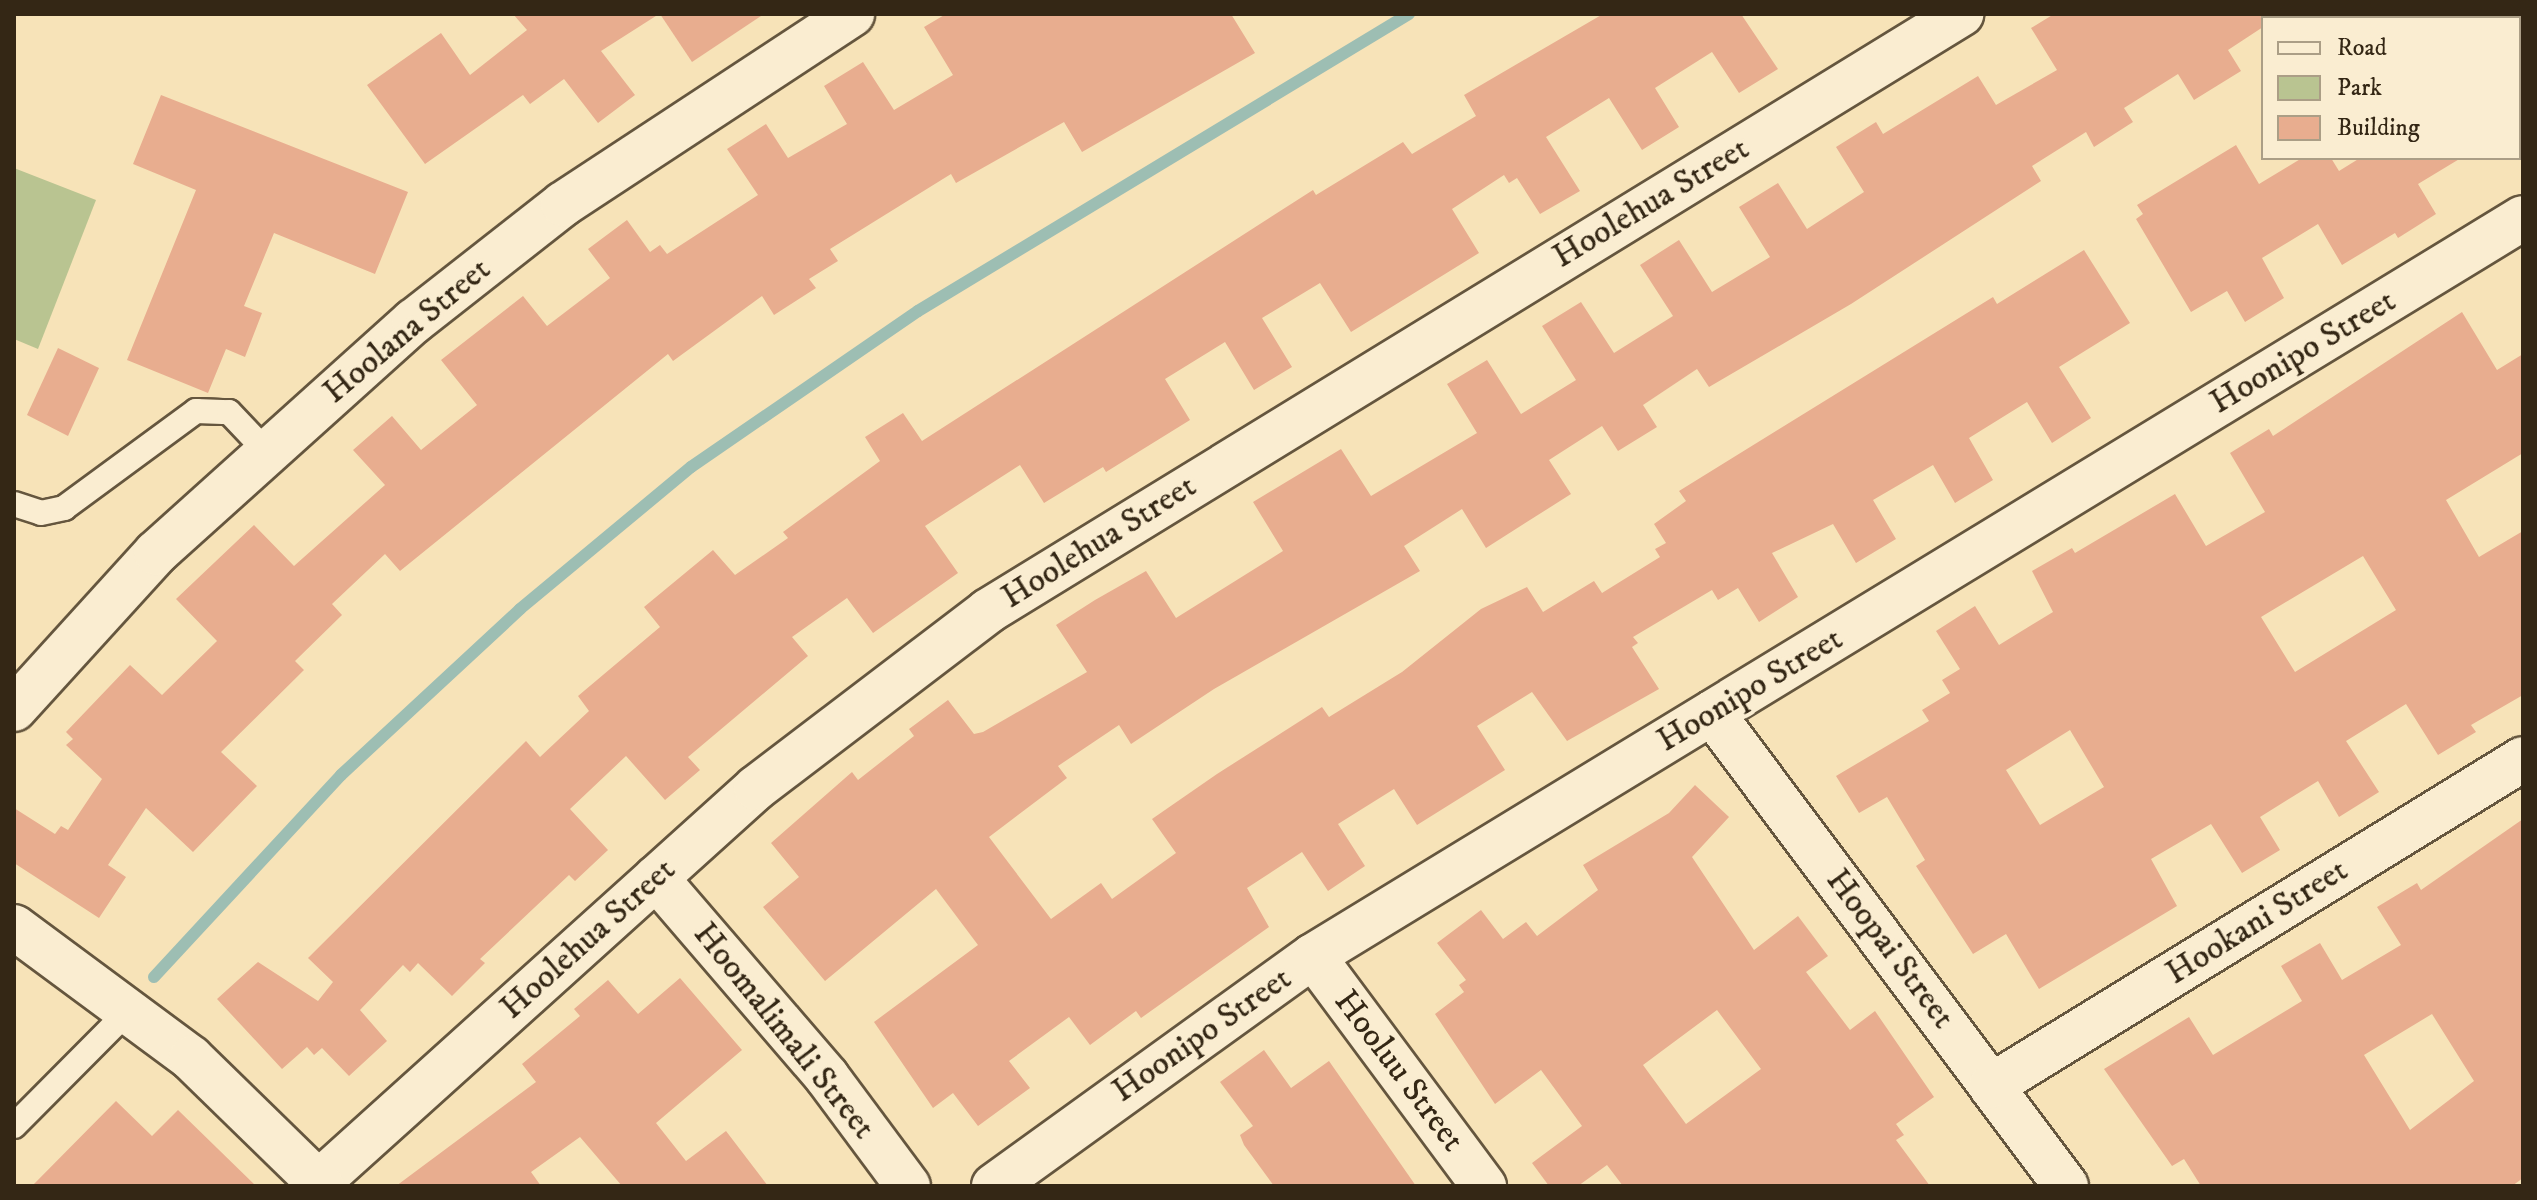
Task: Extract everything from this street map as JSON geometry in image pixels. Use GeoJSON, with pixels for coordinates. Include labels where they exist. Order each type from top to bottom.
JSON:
{"type":"FeatureCollection","features":[{"type":"Feature","properties":{"kind":"street","name":"Hoolana Street"},"geometry":{"type":"LineString","coordinates":[[14,709],[86,623],[265,450],[414,321],[563,204],[852,14]]}},
{"type":"Feature","properties":{"kind":"street","name":"Hoolehua Street"},"geometry":{"type":"LineString","coordinates":[[320,1184],[656,878],[858,705],[988,611],[1961,14]]}},
{"type":"Feature","properties":{"kind":"street","name":"Hoonipo Street"},"geometry":{"type":"LineString","coordinates":[[994,1186],[1313,956],[2523,218]]}},
{"type":"Feature","properties":{"kind":"street","name":"Hoopai Street"},"geometry":{"type":"LineString","coordinates":[[1712,713],[2066,1186]]}},
{"type":"Feature","properties":{"kind":"street","name":"Hookani Street"},"geometry":{"type":"LineString","coordinates":[[1991,1086],[2523,759]]}},
{"type":"Feature","properties":{"kind":"street","name":"Hoomalimali Street"},"geometry":{"type":"LineString","coordinates":[[656,878],[797,1041],[908,1186]]}},
{"type":"Feature","properties":{"kind":"street"},"geometry":{"type":"LineString","coordinates":[[14,927],[130,1009],[320,1184]]}},
{"type":"Feature","properties":{"kind":"street","name":"Hooluu Street"},"geometry":{"type":"LineString","coordinates":[[1313,956],[1484,1186]]}},
{"type":"Feature","properties":{"kind":"lane"},"geometry":{"type":"LineString","coordinates":[[14,504],[41,513],[64,508],[196,411],[229,412],[265,450]]}},
{"type":"Feature","properties":{"kind":"lane"},"geometry":{"type":"LineString","coordinates":[[14,1126],[130,1009]]}},
{"type":"Feature","properties":{"kind":"green space"},"geometry":{"type":"Polygon","coordinates":[[[14,168],[96,200],[38,349],[14,339],[14,168]]]}},
{"type":"Feature","properties":{"kind":"building"},"geometry":{"type":"Polygon","coordinates":[[[513,14],[659,14],[601,51],[635,95],[598,123],[564,79],[530,104],[523,95],[425,164],[367,85],[441,33],[470,75],[527,30],[513,14]]]}},
{"type":"Feature","properties":{"kind":"building"},"geometry":{"type":"Polygon","coordinates":[[[660,14],[764,14],[692,62],[660,14]]]}},
{"type":"Feature","properties":{"kind":"building"},"geometry":{"type":"Polygon","coordinates":[[[946,14],[1231,14],[1255,53],[1082,152],[1064,122],[956,183],[951,174],[830,249],[838,261],[809,279],[816,288],[774,315],[762,296],[673,361],[668,354],[400,571],[385,554],[332,604],[342,615],[295,661],[304,670],[221,752],[257,786],[193,852],[146,808],[108,865],[126,877],[99,918],[14,863],[14,808],[55,834],[61,826],[68,830],[102,779],[66,745],[73,739],[66,732],[130,665],[162,695],[217,641],[176,599],[254,525],[294,566],[385,485],[353,450],[392,416],[421,450],[477,405],[441,360],[523,296],[547,326],[610,278],[588,249],[627,220],[650,252],[660,245],[667,254],[758,195],[727,149],[766,124],[788,158],[847,124],[824,86],[863,62],[894,110],[953,75],[924,27],[946,14]]]}},
{"type":"Feature","properties":{"kind":"building"},"geometry":{"type":"Polygon","coordinates":[[[1603,14],[1741,14],[1778,69],[1739,93],[1712,52],[1655,88],[1679,127],[1642,150],[1609,98],[1546,137],[1580,191],[1540,214],[1517,178],[1509,183],[1504,175],[1452,209],[1479,253],[1351,332],[1320,283],[1262,318],[1292,367],[1254,390],[1225,342],[1165,379],[1190,420],[1106,472],[1103,467],[1044,503],[1020,465],[925,526],[958,573],[873,633],[847,598],[792,637],[808,656],[688,757],[700,770],[665,800],[626,756],[570,809],[608,850],[575,881],[569,875],[480,959],[485,963],[452,996],[418,963],[410,972],[403,965],[360,1010],[387,1041],[349,1076],[322,1048],[314,1055],[307,1047],[282,1069],[217,999],[258,962],[318,1001],[333,982],[308,958],[526,741],[540,757],[589,711],[578,696],[660,627],[644,607],[713,550],[735,575],[788,538],[783,532],[880,461],[865,437],[903,413],[922,441],[1313,190],[1316,195],[1403,142],[1412,154],[1476,116],[1464,95],[1603,14]]]}},
{"type":"Feature","properties":{"kind":"building"},"geometry":{"type":"Polygon","coordinates":[[[2054,14],[2282,14],[2261,16],[2261,28],[2228,50],[2241,71],[2194,100],[2178,74],[2124,108],[2133,122],[2094,147],[2086,132],[2032,166],[2041,181],[1851,304],[1709,387],[1697,369],[1643,405],[1657,427],[1618,451],[1602,426],[1549,460],[1571,494],[1486,548],[1462,509],[1404,546],[1420,571],[1214,689],[1131,744],[1119,725],[1058,766],[1067,778],[989,837],[1051,919],[1101,883],[1112,899],[1176,853],[1152,819],[1217,774],[1322,707],[1329,717],[1402,672],[1481,609],[1527,587],[1543,612],[1594,581],[1602,593],[1660,557],[1655,549],[1666,543],[1654,524],[1686,501],[1679,491],[1993,297],[1997,304],[2084,250],[2130,323],[2059,367],[2091,418],[2052,443],[2027,402],[1969,438],[1993,480],[1955,503],[1933,465],[1873,500],[1896,539],[1856,563],[1833,524],[1772,553],[1798,597],[1759,622],[1738,588],[1718,600],[1712,590],[1633,637],[1638,643],[1632,647],[1659,689],[1567,741],[1532,692],[1477,726],[1505,770],[1417,825],[1394,789],[1338,824],[1365,866],[1328,891],[1302,852],[1247,888],[1269,927],[1141,1018],[1136,1011],[1090,1045],[1069,1017],[1009,1061],[1030,1088],[978,1126],[953,1093],[933,1108],[874,1022],[978,945],[936,889],[825,981],[763,907],[799,877],[771,843],[852,772],[858,780],[914,736],[909,729],[948,700],[974,734],[983,732],[1087,672],[1056,625],[1146,571],[1176,618],[1283,551],[1253,502],[1341,449],[1371,496],[1477,433],[1447,384],[1487,360],[1521,414],[1576,380],[1542,326],[1581,302],[1614,353],[1673,316],[1640,265],[1679,240],[1712,292],[1770,257],[1739,207],[1778,183],[1807,229],[1864,192],[1836,147],[1876,122],[1883,134],[1978,76],[1996,105],[2057,70],[2031,28],[2054,14]]]}},
{"type":"Feature","properties":{"kind":"building"},"geometry":{"type":"Polygon","coordinates":[[[161,95],[408,192],[375,274],[274,233],[244,306],[262,313],[245,357],[226,349],[208,393],[127,360],[196,190],[133,164],[161,95]]]}},
{"type":"Feature","properties":{"kind":"building"},"geometry":{"type":"Polygon","coordinates":[[[2236,145],[2259,184],[2299,160],[2332,160],[2339,171],[2357,160],[2458,160],[2418,184],[2436,214],[2398,238],[2395,233],[2342,265],[2318,224],[2262,258],[2284,298],[2245,322],[2227,291],[2191,312],[2136,219],[2143,214],[2137,205],[2236,145]]]}},
{"type":"Feature","properties":{"kind":"building"},"geometry":{"type":"Polygon","coordinates":[[[2462,312],[2497,370],[2523,354],[2523,453],[2446,500],[2479,557],[2523,531],[2523,695],[2471,725],[2476,732],[2438,755],[2406,704],[2346,741],[2379,792],[2339,817],[2318,781],[2260,817],[2280,850],[2242,873],[2211,824],[2151,859],[2177,906],[2039,989],[2006,934],[1973,954],[1916,866],[1925,860],[1887,797],[1859,813],[1836,776],[1929,721],[1922,710],[1950,693],[1942,680],[1960,669],[1936,631],[1975,606],[1999,645],[2053,612],[2032,571],[2072,548],[2075,553],[2175,494],[2206,546],[2265,512],[2230,453],[2269,429],[2273,436],[2462,312]],[[2363,556],[2261,617],[2295,672],[2396,610],[2363,556]],[[2070,730],[2006,770],[2040,825],[2104,787],[2070,730]]]}},
{"type":"Feature","properties":{"kind":"building"},"geometry":{"type":"Polygon","coordinates":[[[58,348],[99,368],[68,436],[27,415],[58,348]]]}},
{"type":"Feature","properties":{"kind":"building"},"geometry":{"type":"Polygon","coordinates":[[[1695,785],[1729,817],[1692,857],[1754,950],[1798,916],[1828,956],[1806,972],[1850,1030],[1875,1011],[1934,1097],[1896,1124],[1904,1135],[1896,1140],[1930,1186],[1623,1186],[1607,1165],[1578,1186],[1549,1186],[1532,1163],[1582,1126],[1541,1070],[1495,1104],[1435,1014],[1464,992],[1459,985],[1466,980],[1437,943],[1481,910],[1503,939],[1526,922],[1537,936],[1598,890],[1583,865],[1669,813],[1695,785]],[[1717,1010],[1643,1065],[1686,1124],[1761,1069],[1717,1010]]]}},
{"type":"Feature","properties":{"kind":"building"},"geometry":{"type":"Polygon","coordinates":[[[2523,819],[2523,1178],[2512,1186],[2201,1186],[2184,1159],[2172,1166],[2104,1069],[2189,1017],[2213,1055],[2302,1001],[2281,966],[2320,943],[2342,980],[2401,945],[2377,907],[2417,883],[2421,890],[2523,819]],[[2432,1014],[2364,1055],[2410,1130],[2474,1081],[2432,1014]]]}},
{"type":"Feature","properties":{"kind":"building"},"geometry":{"type":"Polygon","coordinates":[[[680,978],[742,1050],[656,1123],[686,1161],[726,1131],[768,1186],[622,1186],[580,1137],[531,1172],[541,1186],[396,1186],[536,1082],[522,1064],[580,1016],[574,1009],[608,980],[638,1014],[680,978]]]}},
{"type":"Feature","properties":{"kind":"building"},"geometry":{"type":"Polygon","coordinates":[[[1264,1050],[1291,1088],[1329,1061],[1416,1186],[1274,1186],[1240,1135],[1253,1126],[1220,1082],[1264,1050]]]}},
{"type":"Feature","properties":{"kind":"building"},"geometry":{"type":"Polygon","coordinates":[[[116,1101],[152,1136],[178,1110],[256,1186],[32,1186],[116,1101]]]}},
{"type":"Feature","properties":{"kind":"waterway"},"geometry":{"type":"LineString","coordinates":[[154,977],[341,775],[520,609],[691,467],[918,311],[1409,14]]}}]}
